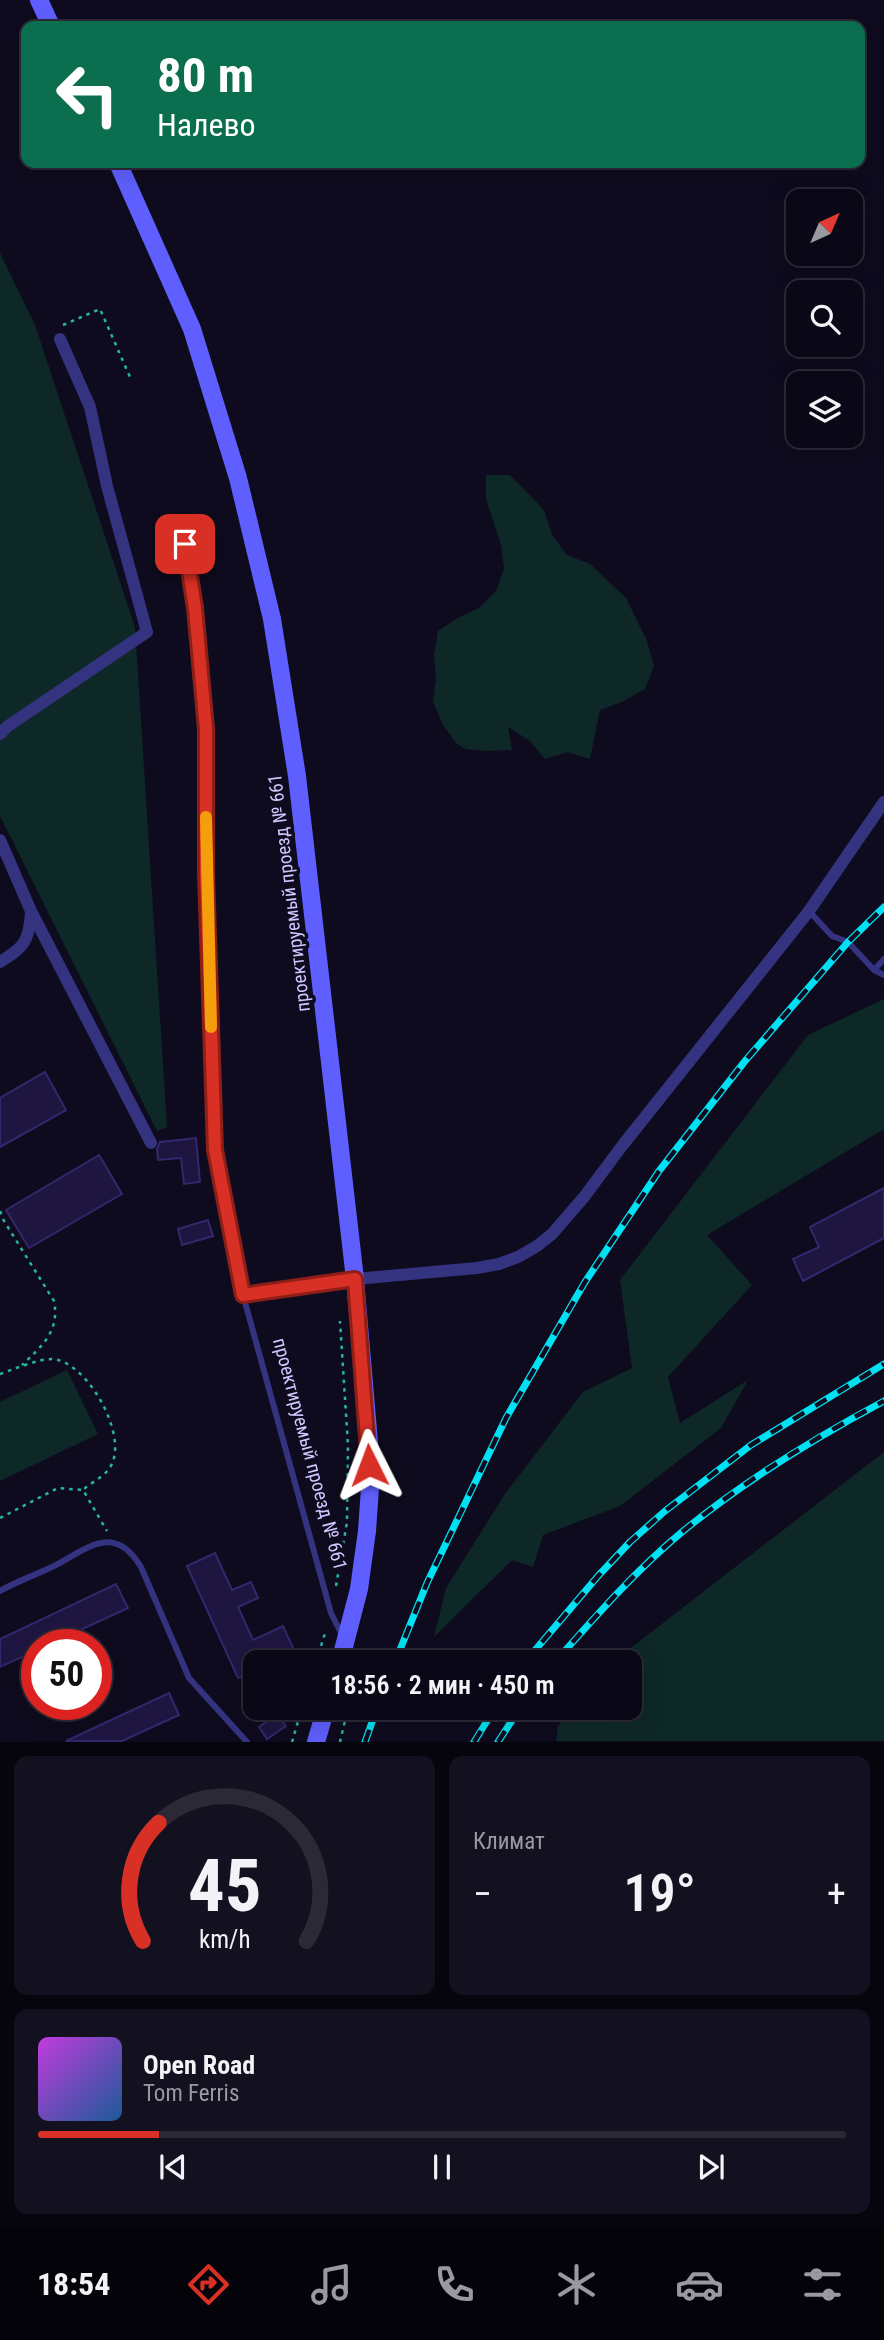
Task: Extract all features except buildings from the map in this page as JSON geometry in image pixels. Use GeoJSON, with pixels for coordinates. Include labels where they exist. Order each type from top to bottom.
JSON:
{"type":"FeatureCollection","features":[{"type":"Feature","properties":{"kind":"main road"},"geometry":{"type":"LineString","coordinates":[[39,0],[49,21]]}},
{"type":"Feature","properties":{"kind":"main road","name":"проектируемый проезд № 661"},"geometry":{"type":"LineString","coordinates":[[120,168],[192,328],[238,478],[272,619],[296,776],[355,1279],[369,1442],[367,1531],[359,1589],[344,1650]]}},
{"type":"Feature","properties":{"kind":"main road"},"geometry":{"type":"LineString","coordinates":[[316,1741],[322,1720]]}},
{"type":"Feature","properties":{"kind":"street"},"geometry":{"type":"LineString","coordinates":[[0,734],[147,632],[107,486],[90,407],[60,339]]}},
{"type":"Feature","properties":{"kind":"street"},"geometry":{"type":"LineString","coordinates":[[355,1279],[488,1266],[518,1257],[552,1234],[808,911],[884,802]]}},
{"type":"Feature","properties":{"kind":"street"},"geometry":{"type":"LineString","coordinates":[[0,840],[31,911],[151,1143]]}},
{"type":"Feature","properties":{"kind":"street"},"geometry":{"type":"LineString","coordinates":[[0,962],[20,949],[29,936],[31,911]]}},
{"type":"Feature","properties":{"kind":"lane","name":"проектируемый проезд № 661"},"geometry":{"type":"LineString","coordinates":[[181,523],[195,608],[206,729],[206,873],[215,1150],[243,1295],[331,1613],[346,1643]]}},
{"type":"Feature","properties":{"kind":"lane"},"geometry":{"type":"LineString","coordinates":[[808,911],[832,936],[848,942],[874,970],[884,975]]}},
{"type":"Feature","properties":{"kind":"lane"},"geometry":{"type":"LineString","coordinates":[[874,970],[884,959]]}},
{"type":"Feature","properties":{"kind":"lane"},"geometry":{"type":"LineString","coordinates":[[243,1295],[355,1279]]}},
{"type":"Feature","properties":{"kind":"lane"},"geometry":{"type":"LineString","coordinates":[[0,1591],[70,1557],[83,1547],[100,1543],[113,1543],[124,1547],[141,1567],[189,1678],[247,1741]]}},
{"type":"Feature","properties":{"kind":"path"},"geometry":{"type":"LineString","coordinates":[[60,339],[58,327],[100,309],[130,377]]}},
{"type":"Feature","properties":{"kind":"path"},"geometry":{"type":"LineString","coordinates":[[0,1211],[54,1301],[57,1315],[52,1333],[41,1348],[20,1367]]}},
{"type":"Feature","properties":{"kind":"path"},"geometry":{"type":"LineString","coordinates":[[336,1587],[347,1522],[348,1457],[340,1321]]}},
{"type":"Feature","properties":{"kind":"path"},"geometry":{"type":"LineString","coordinates":[[0,1374],[52,1359],[67,1363],[83,1374],[109,1419],[116,1438],[115,1456],[108,1470],[83,1490],[58,1488],[0,1518]]}},
{"type":"Feature","properties":{"kind":"path"},"geometry":{"type":"LineString","coordinates":[[83,1490],[113,1543]]}},
{"type":"Feature","properties":{"kind":"path"},"geometry":{"type":"LineString","coordinates":[[320,1650],[331,1613]]}},
{"type":"Feature","properties":{"kind":"path"},"geometry":{"type":"LineString","coordinates":[[292,1741],[298,1720]]}},
{"type":"Feature","properties":{"kind":"path"},"geometry":{"type":"LineString","coordinates":[[340,1741],[345,1720]]}},
{"type":"Feature","properties":{"kind":"green space"},"geometry":{"type":"Polygon","coordinates":[[[0,253],[35,325],[135,627],[167,1127],[157,1131],[0,816],[0,253]]]}},
{"type":"Feature","properties":{"kind":"green space"},"geometry":{"type":"Polygon","coordinates":[[[486,475],[510,475],[544,510],[552,535],[567,555],[590,564],[626,598],[647,641],[654,666],[645,689],[600,710],[590,759],[568,752],[545,759],[530,741],[508,727],[512,750],[466,749],[457,744],[443,725],[433,702],[436,679],[434,655],[438,631],[479,608],[496,591],[504,569],[501,545],[486,499],[486,475]]]}},
{"type":"Feature","properties":{"kind":"green space"},"geometry":{"type":"Polygon","coordinates":[[[884,999],[884,1129],[707,1235],[752,1285],[668,1377],[680,1423],[748,1380],[721,1428],[620,1506],[543,1535],[533,1567],[512,1560],[434,1637],[446,1588],[505,1494],[583,1392],[632,1368],[620,1280],[808,1035],[884,999]]]}},
{"type":"Feature","properties":{"kind":"green space"},"geometry":{"type":"Polygon","coordinates":[[[67,1370],[98,1434],[0,1481],[0,1402],[67,1370]]]}},
{"type":"Feature","properties":{"kind":"green space"},"geometry":{"type":"Polygon","coordinates":[[[884,1452],[884,1741],[556,1741],[558,1726],[563,1720],[642,1720],[642,1650],[628,1650],[884,1452]]]}},
{"type":"Feature","properties":{"kind":"railway"},"geometry":{"type":"LineString","coordinates":[[400,1650],[427,1583],[506,1418],[585,1282],[659,1171],[745,1061],[848,942],[884,907]]}},
{"type":"Feature","properties":{"kind":"railway"},"geometry":{"type":"LineString","coordinates":[[535,1650],[598,1576],[630,1542],[665,1511],[751,1445],[884,1364]]}},
{"type":"Feature","properties":{"kind":"railway"},"geometry":{"type":"LineString","coordinates":[[566,1650],[632,1578],[706,1513],[780,1462],[884,1401]]}},
{"type":"Feature","properties":{"kind":"railway"},"geometry":{"type":"LineString","coordinates":[[365,1742],[373,1720]]}},
{"type":"Feature","properties":{"kind":"railway"},"geometry":{"type":"LineString","coordinates":[[474,1742],[488,1720]]}},
{"type":"Feature","properties":{"kind":"railway"},"geometry":{"type":"LineString","coordinates":[[498,1742],[512,1720]]}},
{"type":"Feature","properties":{"kind":"slow traffic"},"geometry":{"type":"LineString","coordinates":[[206,817],[211,1027]]}},
{"type":"Feature","properties":{"kind":"route"},"geometry":{"type":"LineString","coordinates":[[185,544],[195,608],[206,729],[206,873],[215,1150],[243,1295],[355,1279],[369,1465]]}}]}
